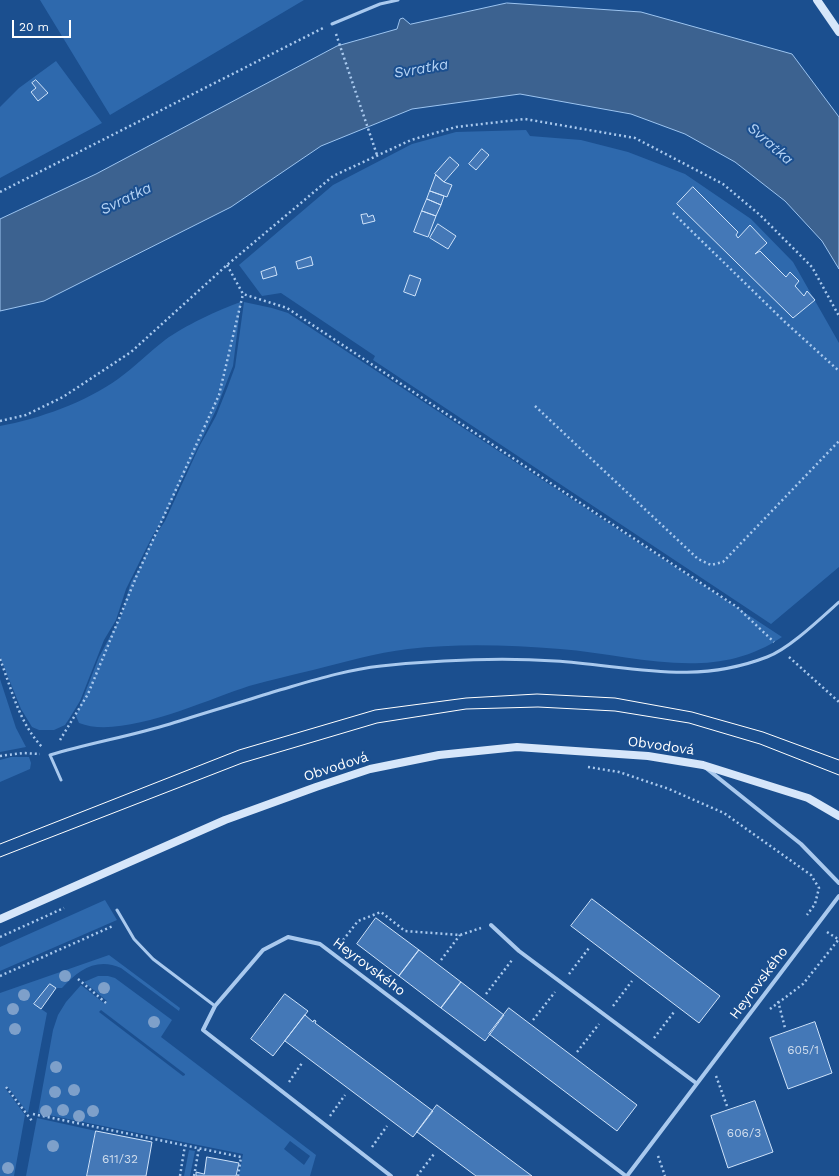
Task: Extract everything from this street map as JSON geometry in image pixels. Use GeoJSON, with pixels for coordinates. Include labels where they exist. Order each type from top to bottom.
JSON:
{"type":"FeatureCollection","features":[{"type":"Feature","properties":{"kind":"main road"},"geometry":{"type":"LineString","coordinates":[[817,0],[839,32]]}},
{"type":"Feature","properties":{"kind":"main road","name":"Obvodová"},"geometry":{"type":"LineString","coordinates":[[0,919],[225,820],[316,787],[378,768],[439,755],[517,747],[648,756],[703,765],[808,798],[839,816]]}},
{"type":"Feature","properties":{"kind":"street","name":"Obvodová"},"geometry":{"type":"LineString","coordinates":[[703,765],[801,844],[839,883]]}},
{"type":"Feature","properties":{"kind":"street","name":"Heyrovského"},"geometry":{"type":"LineString","coordinates":[[391,1176],[203,1030],[215,1006],[263,950],[288,937],[320,944],[627,1176],[839,896]]}},
{"type":"Feature","properties":{"kind":"street"},"geometry":{"type":"LineString","coordinates":[[491,925],[519,951],[696,1083]]}},
{"type":"Feature","properties":{"kind":"lane"},"geometry":{"type":"LineString","coordinates":[[332,24],[380,4],[398,0]]}},
{"type":"Feature","properties":{"kind":"lane"},"geometry":{"type":"LineString","coordinates":[[60,780],[50,755],[75,747],[133,735],[320,678],[379,666],[468,658],[556,661],[645,672],[703,673],[740,666],[770,657],[781,650],[839,602]]}},
{"type":"Feature","properties":{"kind":"lane"},"geometry":{"type":"LineString","coordinates":[[117,910],[134,939],[153,959],[215,1006]]}},
{"type":"Feature","properties":{"kind":"path"},"geometry":{"type":"LineString","coordinates":[[0,192],[332,24]]}},
{"type":"Feature","properties":{"kind":"path"},"geometry":{"type":"LineString","coordinates":[[334,28],[377,155]]}},
{"type":"Feature","properties":{"kind":"path"},"geometry":{"type":"LineString","coordinates":[[0,421],[26,415],[63,397],[131,352],[227,265],[333,176],[411,140],[456,127],[525,118],[635,138],[722,184],[760,215],[812,267],[839,316]]}},
{"type":"Feature","properties":{"kind":"path"},"geometry":{"type":"LineString","coordinates":[[673,213],[785,322],[839,372]]}},
{"type":"Feature","properties":{"kind":"path"},"geometry":{"type":"LineString","coordinates":[[50,755],[88,694],[137,575],[219,395],[243,294],[227,265]]}},
{"type":"Feature","properties":{"kind":"path"},"geometry":{"type":"LineString","coordinates":[[243,294],[287,308],[737,607],[781,650],[839,702]]}},
{"type":"Feature","properties":{"kind":"path"},"geometry":{"type":"LineString","coordinates":[[535,406],[698,559],[711,565],[723,562],[839,441]]}},
{"type":"Feature","properties":{"kind":"path"},"geometry":{"type":"LineString","coordinates":[[0,659],[20,713],[28,730],[50,755]]}},
{"type":"Feature","properties":{"kind":"path"},"geometry":{"type":"LineString","coordinates":[[0,756],[23,753],[50,755]]}},
{"type":"Feature","properties":{"kind":"path"},"geometry":{"type":"LineString","coordinates":[[585,767],[619,772],[669,789],[724,813],[811,875],[819,888],[815,904],[805,918],[839,939],[803,984],[767,1011]]}},
{"type":"Feature","properties":{"kind":"path"},"geometry":{"type":"LineString","coordinates":[[0,937],[65,908]]}},
{"type":"Feature","properties":{"kind":"path"},"geometry":{"type":"LineString","coordinates":[[332,953],[358,921],[381,912],[405,931],[460,935],[491,925]]}},
{"type":"Feature","properties":{"kind":"path"},"geometry":{"type":"LineString","coordinates":[[0,976],[123,922]]}},
{"type":"Feature","properties":{"kind":"path"},"geometry":{"type":"LineString","coordinates":[[441,960],[460,935]]}},
{"type":"Feature","properties":{"kind":"path"},"geometry":{"type":"LineString","coordinates":[[570,973],[589,948]]}},
{"type":"Feature","properties":{"kind":"path"},"geometry":{"type":"LineString","coordinates":[[486,994],[519,951]]}},
{"type":"Feature","properties":{"kind":"path"},"geometry":{"type":"LineString","coordinates":[[78,979],[106,1003]]}},
{"type":"Feature","properties":{"kind":"path"},"geometry":{"type":"LineString","coordinates":[[613,1005],[632,981]]}},
{"type":"Feature","properties":{"kind":"path"},"geometry":{"type":"LineString","coordinates":[[772,983],[785,1028]]}},
{"type":"Feature","properties":{"kind":"path"},"geometry":{"type":"LineString","coordinates":[[533,1020],[558,989]]}},
{"type":"Feature","properties":{"kind":"path"},"geometry":{"type":"LineString","coordinates":[[647,1047],[674,1012]]}},
{"type":"Feature","properties":{"kind":"path"},"geometry":{"type":"LineString","coordinates":[[577,1052],[599,1023]]}},
{"type":"Feature","properties":{"kind":"path"},"geometry":{"type":"LineString","coordinates":[[282,1092],[302,1063]]}},
{"type":"Feature","properties":{"kind":"path"},"geometry":{"type":"LineString","coordinates":[[712,1082],[720,1070]]}},
{"type":"Feature","properties":{"kind":"path"},"geometry":{"type":"LineString","coordinates":[[716,1076],[727,1106]]}},
{"type":"Feature","properties":{"kind":"path"},"geometry":{"type":"LineString","coordinates":[[6,1087],[32,1121]]}},
{"type":"Feature","properties":{"kind":"path"},"geometry":{"type":"LineString","coordinates":[[324,1124],[345,1095]]}},
{"type":"Feature","properties":{"kind":"path"},"geometry":{"type":"LineString","coordinates":[[33,1114],[241,1157],[238,1176]]}},
{"type":"Feature","properties":{"kind":"path"},"geometry":{"type":"LineString","coordinates":[[365,1156],[387,1126]]}},
{"type":"Feature","properties":{"kind":"path"},"geometry":{"type":"LineString","coordinates":[[180,1176],[185,1145]]}},
{"type":"Feature","properties":{"kind":"path"},"geometry":{"type":"LineString","coordinates":[[194,1176],[199,1148]]}},
{"type":"Feature","properties":{"kind":"path"},"geometry":{"type":"LineString","coordinates":[[417,1176],[434,1154]]}},
{"type":"Feature","properties":{"kind":"path"},"geometry":{"type":"LineString","coordinates":[[653,1159],[657,1154],[665,1176]]}},
{"type":"Feature","properties":{"kind":"shaded area"},"geometry":{"type":"Polygon","coordinates":[[[40,0],[304,0],[110,115],[40,0]]]}},
{"type":"Feature","properties":{"kind":"shaded area"},"geometry":{"type":"Polygon","coordinates":[[[56,61],[102,123],[0,178],[0,107],[19,88],[56,61]]]}},
{"type":"Feature","properties":{"kind":"shaded area"},"geometry":{"type":"Polygon","coordinates":[[[526,130],[530,136],[581,140],[628,152],[685,174],[751,219],[793,262],[839,343],[839,567],[771,624],[373,360],[375,356],[281,293],[262,296],[239,265],[333,185],[412,144],[456,132],[526,130]]]}},
{"type":"Feature","properties":{"kind":"shaded area"},"geometry":{"type":"Polygon","coordinates":[[[241,302],[233,366],[216,410],[162,521],[153,535],[126,589],[116,620],[104,640],[80,701],[65,725],[54,730],[39,730],[32,727],[21,709],[0,657],[0,426],[46,414],[92,395],[124,374],[159,345],[182,329],[222,309],[241,302]]]}},
{"type":"Feature","properties":{"kind":"shaded area"},"geometry":{"type":"Polygon","coordinates":[[[244,302],[288,313],[782,637],[756,651],[729,660],[702,663],[674,663],[589,652],[522,646],[465,645],[408,649],[360,658],[249,686],[164,716],[140,722],[117,726],[97,727],[79,723],[76,716],[99,657],[121,616],[131,582],[139,569],[151,542],[165,521],[199,447],[216,416],[228,386],[235,367],[244,302]]]}},
{"type":"Feature","properties":{"kind":"shaded area"},"geometry":{"type":"Polygon","coordinates":[[[0,679],[16,728],[26,747],[0,752],[0,679]]]}},
{"type":"Feature","properties":{"kind":"shaded area"},"geometry":{"type":"Polygon","coordinates":[[[11,757],[29,757],[31,763],[30,769],[0,782],[0,760],[11,757]]]}},
{"type":"Feature","properties":{"kind":"shaded area"},"geometry":{"type":"Polygon","coordinates":[[[105,900],[117,920],[0,971],[0,947],[105,900]]]}},
{"type":"Feature","properties":{"kind":"shaded area"},"geometry":{"type":"Polygon","coordinates":[[[109,955],[180,1008],[179,1011],[121,968],[104,964],[88,967],[81,971],[62,988],[56,988],[39,999],[38,998],[34,1004],[47,1013],[28,1113],[7,1086],[5,1088],[25,1115],[14,1176],[0,1176],[0,993],[109,955]]]}},
{"type":"Feature","properties":{"kind":"shaded area"},"geometry":{"type":"Polygon","coordinates":[[[98,976],[115,978],[172,1020],[161,1037],[316,1155],[310,1176],[239,1176],[243,1154],[38,1113],[53,1030],[58,1015],[66,1002],[81,985],[105,1004],[107,1001],[84,982],[98,976]],[[101,1010],[99,1012],[183,1076],[185,1075],[185,1074],[101,1010]],[[290,1141],[284,1149],[304,1165],[310,1156],[290,1141]]]}},
{"type":"Feature","properties":{"kind":"shaded area"},"geometry":{"type":"Polygon","coordinates":[[[37,1118],[96,1131],[87,1176],[26,1176],[37,1118]]]}},
{"type":"Feature","properties":{"kind":"shaded area"},"geometry":{"type":"Polygon","coordinates":[[[189,1150],[195,1151],[190,1176],[184,1176],[189,1150]]]}},
{"type":"Feature","properties":{"kind":"water","name":"Svratka"},"geometry":{"type":"Polygon","coordinates":[[[507,3],[641,12],[792,54],[839,117],[839,269],[822,241],[785,201],[735,162],[685,134],[631,114],[520,94],[412,109],[321,146],[231,207],[44,301],[0,311],[0,219],[96,174],[337,46],[397,29],[400,19],[403,18],[410,24],[507,3]]]}},
{"type":"Feature","properties":{"kind":"building"},"geometry":{"type":"Polygon","coordinates":[[[36,80],[48,93],[38,101],[31,92],[36,88],[32,83],[36,80]]]}},
{"type":"Feature","properties":{"kind":"building"},"geometry":{"type":"Polygon","coordinates":[[[482,149],[489,155],[476,170],[469,164],[482,149]]]}},
{"type":"Feature","properties":{"kind":"building"},"geometry":{"type":"Polygon","coordinates":[[[450,157],[459,165],[444,182],[435,174],[450,157]]]}},
{"type":"Feature","properties":{"kind":"building"},"geometry":{"type":"Polygon","coordinates":[[[436,175],[444,182],[452,185],[447,197],[430,191],[436,175]]]}},
{"type":"Feature","properties":{"kind":"building"},"geometry":{"type":"Polygon","coordinates":[[[693,187],[738,232],[736,235],[738,238],[750,225],[767,243],[755,254],[760,251],[786,277],[790,272],[799,281],[795,286],[804,296],[807,291],[815,300],[793,318],[677,204],[693,187]]]}},
{"type":"Feature","properties":{"kind":"building"},"geometry":{"type":"Polygon","coordinates":[[[430,191],[444,196],[441,205],[427,199],[430,191]]]}},
{"type":"Feature","properties":{"kind":"building"},"geometry":{"type":"Polygon","coordinates":[[[427,199],[441,205],[436,216],[422,211],[427,199]]]}},
{"type":"Feature","properties":{"kind":"building"},"geometry":{"type":"Polygon","coordinates":[[[422,211],[436,216],[428,237],[414,232],[422,211]]]}},
{"type":"Feature","properties":{"kind":"building"},"geometry":{"type":"Polygon","coordinates":[[[367,214],[368,217],[373,215],[375,221],[363,224],[361,215],[367,214]]]}},
{"type":"Feature","properties":{"kind":"building"},"geometry":{"type":"Polygon","coordinates":[[[438,224],[456,236],[448,249],[430,238],[438,224]]]}},
{"type":"Feature","properties":{"kind":"building"},"geometry":{"type":"Polygon","coordinates":[[[311,257],[313,265],[298,269],[296,262],[311,257]]]}},
{"type":"Feature","properties":{"kind":"building"},"geometry":{"type":"Polygon","coordinates":[[[275,267],[277,275],[263,279],[261,272],[275,267]]]}},
{"type":"Feature","properties":{"kind":"building"},"geometry":{"type":"Polygon","coordinates":[[[410,275],[421,279],[415,296],[404,292],[410,275]]]}},
{"type":"Feature","properties":{"kind":"building"},"geometry":{"type":"Polygon","coordinates":[[[592,899],[720,996],[699,1023],[571,926],[592,899]]]}},
{"type":"Feature","properties":{"kind":"building"},"geometry":{"type":"Polygon","coordinates":[[[376,918],[419,950],[399,976],[357,944],[376,918]]]}},
{"type":"Feature","properties":{"kind":"building"},"geometry":{"type":"Polygon","coordinates":[[[419,950],[461,982],[441,1008],[399,976],[419,950]]]}},
{"type":"Feature","properties":{"kind":"building"},"geometry":{"type":"Polygon","coordinates":[[[461,982],[504,1015],[485,1041],[441,1008],[461,982]]]}},
{"type":"Feature","properties":{"kind":"building"},"geometry":{"type":"Polygon","coordinates":[[[50,984],[56,988],[41,1009],[34,1004],[50,984]]]}},
{"type":"Feature","properties":{"kind":"building"},"geometry":{"type":"Polygon","coordinates":[[[285,994],[308,1011],[273,1056],[251,1039],[285,994]]]}},
{"type":"Feature","properties":{"kind":"building"},"geometry":{"type":"Polygon","coordinates":[[[509,1008],[637,1105],[617,1131],[489,1034],[509,1008]]]}},
{"type":"Feature","properties":{"kind":"building"},"geometry":{"type":"Polygon","coordinates":[[[305,1015],[313,1022],[314,1020],[316,1021],[315,1023],[433,1111],[413,1137],[285,1041],[305,1015]]]}},
{"type":"Feature","properties":{"kind":"building"},"geometry":{"type":"Polygon","coordinates":[[[815,1022],[832,1073],[788,1089],[770,1038],[815,1022]]]}},
{"type":"Feature","properties":{"kind":"building"},"geometry":{"type":"Polygon","coordinates":[[[755,1101],[773,1152],[728,1168],[711,1116],[755,1101]]]}},
{"type":"Feature","properties":{"kind":"building"},"geometry":{"type":"Polygon","coordinates":[[[437,1105],[532,1176],[476,1176],[417,1132],[437,1105]]]}},
{"type":"Feature","properties":{"kind":"building"},"geometry":{"type":"Polygon","coordinates":[[[96,1131],[152,1142],[146,1176],[87,1176],[96,1131]]]}},
{"type":"Feature","properties":{"kind":"building"},"geometry":{"type":"Polygon","coordinates":[[[207,1157],[239,1163],[236,1176],[196,1176],[196,1172],[204,1174],[207,1157]]]}},
{"type":"Feature","properties":{"kind":"tram line"},"geometry":{"type":"LineString","coordinates":[[0,844],[239,750],[375,710],[466,698],[537,694],[615,698],[692,712],[763,732],[839,760]]}},
{"type":"Feature","properties":{"kind":"tram line"},"geometry":{"type":"LineString","coordinates":[[0,857],[242,763],[377,723],[466,709],[538,707],[615,711],[689,723],[760,744],[839,775]]}}]}
